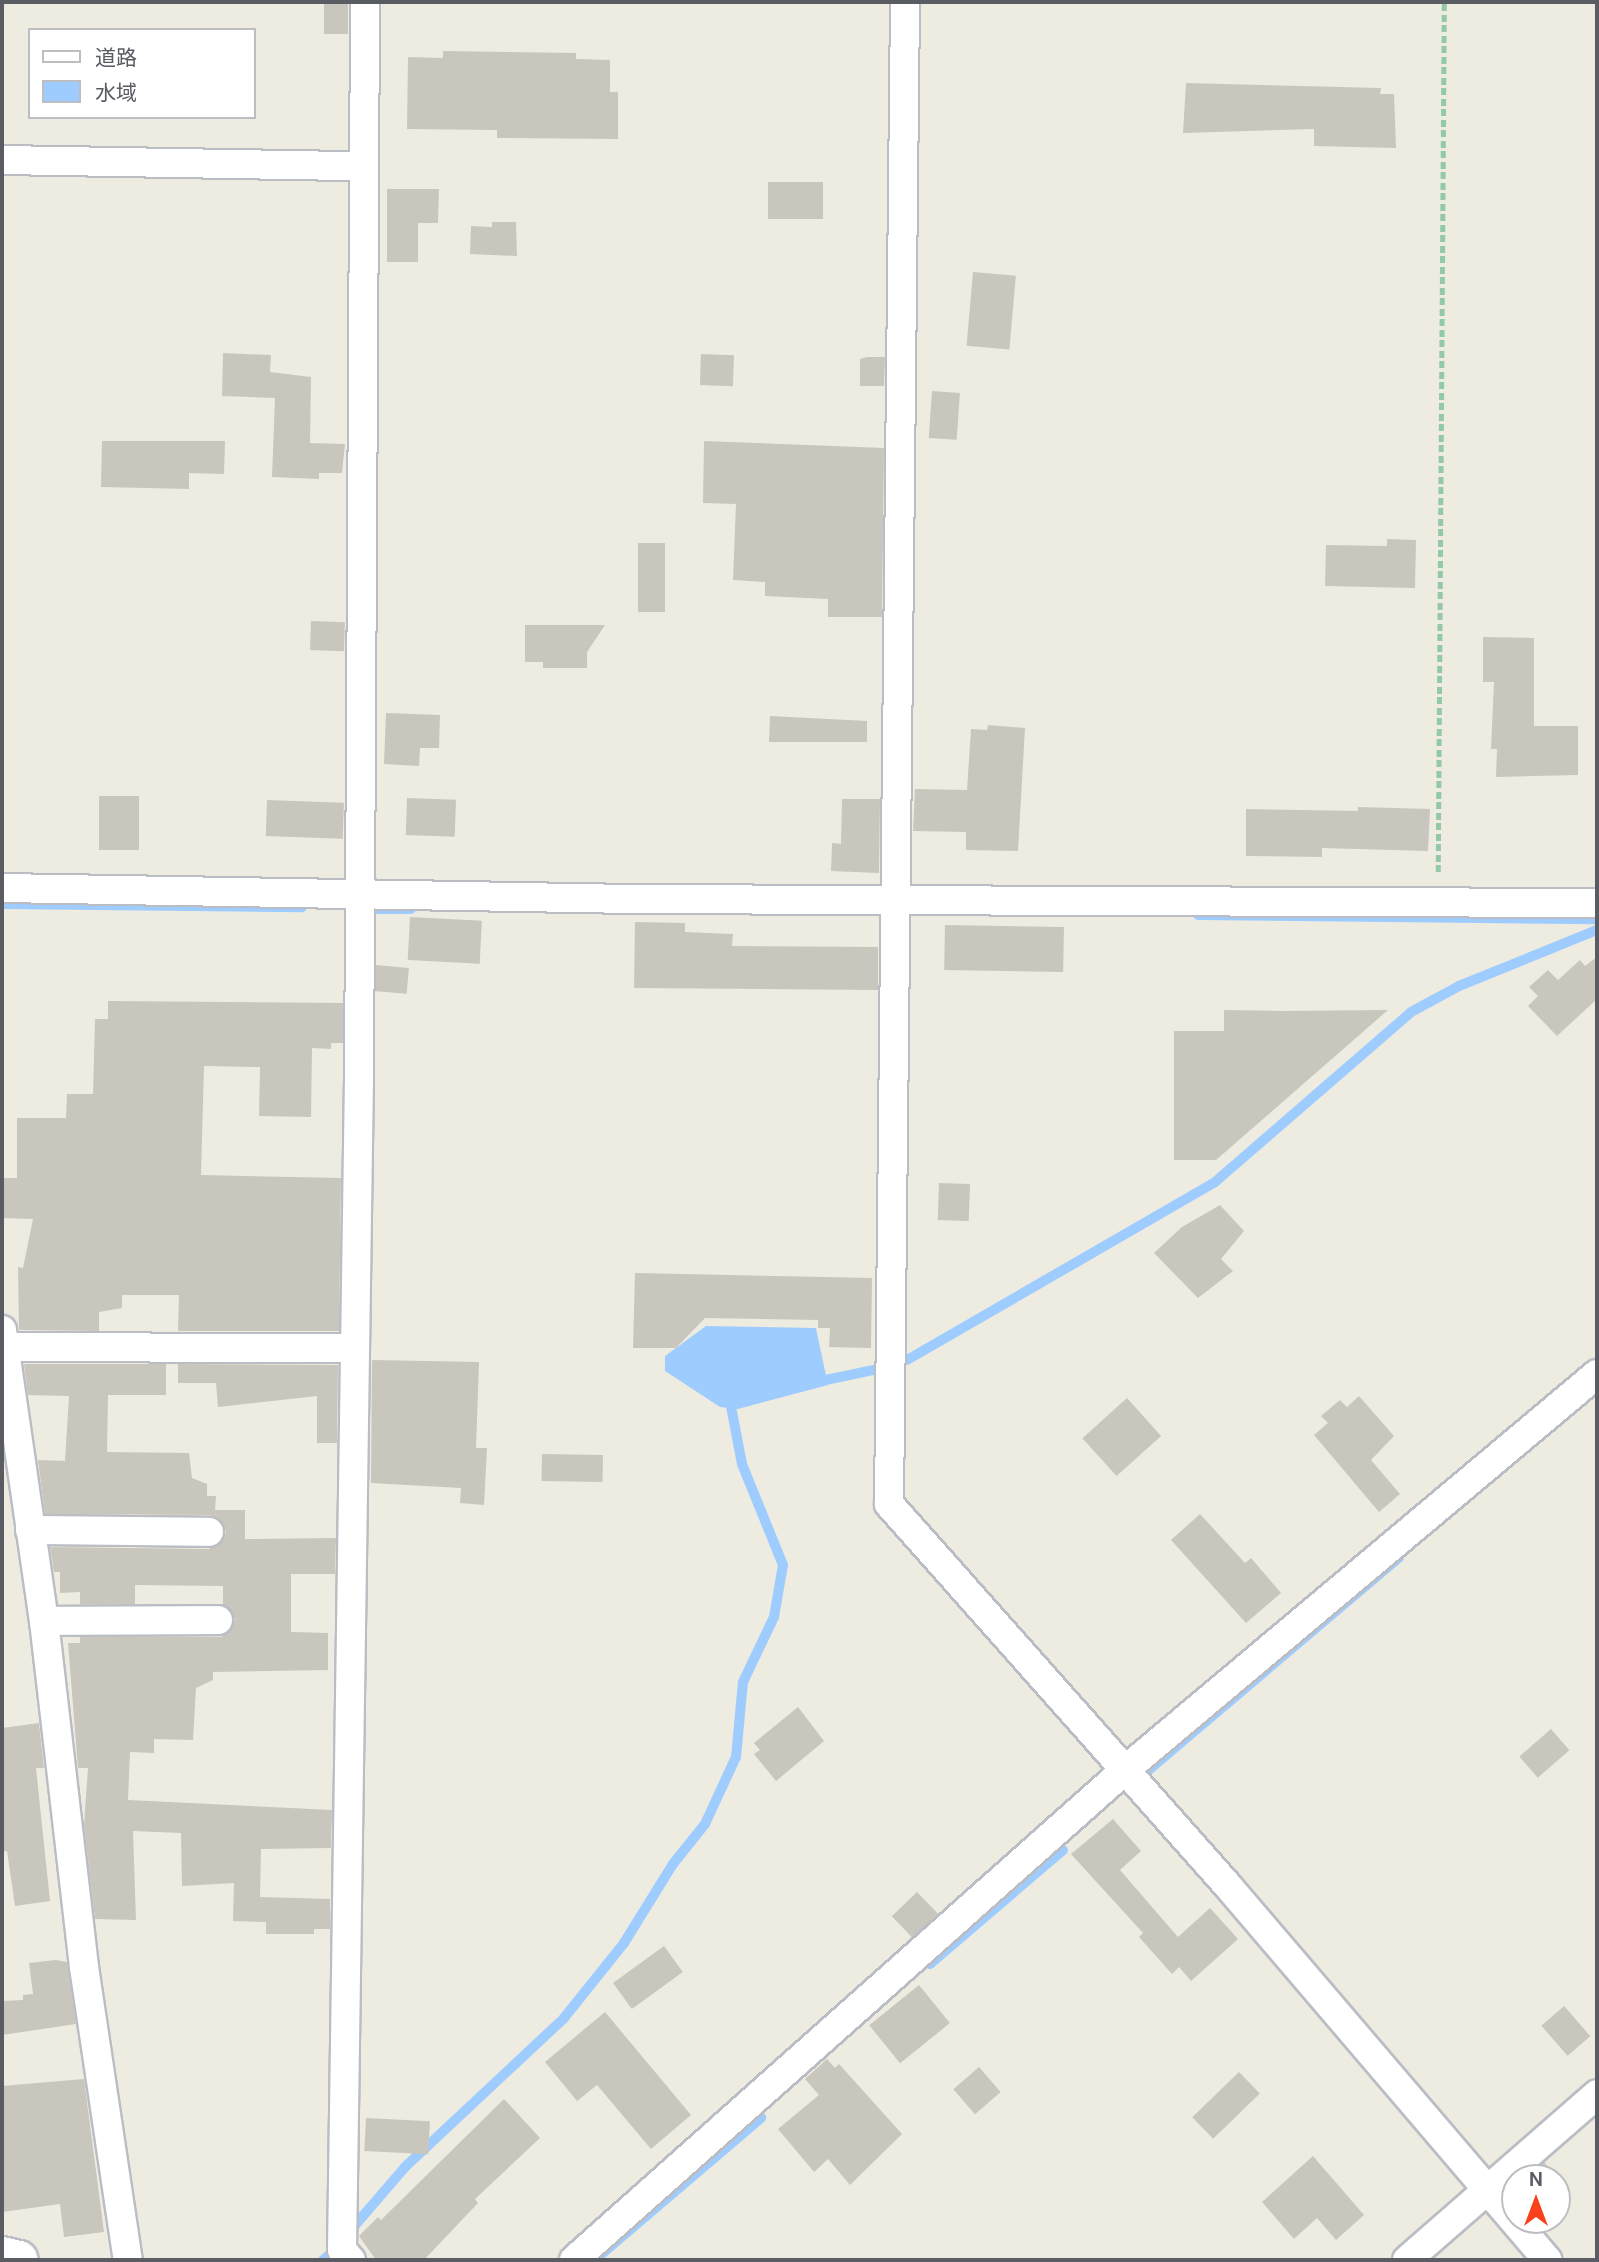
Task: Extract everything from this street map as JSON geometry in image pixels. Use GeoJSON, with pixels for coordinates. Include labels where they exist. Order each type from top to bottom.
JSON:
{"type":"FeatureCollection","features":[{"type":"Feature","properties":{"kind":"main road"},"geometry":{"type":"LineString","coordinates":[[2,2256],[19,2260]]}},
{"type":"Feature","properties":{"kind":"street"},"geometry":{"type":"LineString","coordinates":[[351,2260],[342,2250],[360,891],[365,2]]}},
{"type":"Feature","properties":{"kind":"street"},"geometry":{"type":"LineString","coordinates":[[905,2],[889,1504],[1125,1770],[1547,2260]]}},
{"type":"Feature","properties":{"kind":"street"},"geometry":{"type":"LineString","coordinates":[[2,160],[363,166]]}},
{"type":"Feature","properties":{"kind":"street"},"geometry":{"type":"LineString","coordinates":[[2,888],[360,891],[896,901],[1597,903]]}},
{"type":"Feature","properties":{"kind":"street"},"geometry":{"type":"LineString","coordinates":[[128,2260],[84,1967],[44,1621],[3,1339],[354,1348]]}},
{"type":"Feature","properties":{"kind":"street"},"geometry":{"type":"LineString","coordinates":[[574,2260],[1125,1770],[1597,1374]]}},
{"type":"Feature","properties":{"kind":"street"},"geometry":{"type":"LineString","coordinates":[[30,1530],[209,1532]]}},
{"type":"Feature","properties":{"kind":"street"},"geometry":{"type":"LineString","coordinates":[[44,1621],[218,1620]]}},
{"type":"Feature","properties":{"kind":"street"},"geometry":{"type":"LineString","coordinates":[[1407,2260],[1597,2094]]}},
{"type":"Feature","properties":{"kind":"path"},"geometry":{"type":"LineString","coordinates":[[1438,904],[1444,2]]}},
{"type":"Feature","properties":{"kind":"water"},"geometry":{"type":"Polygon","coordinates":[[[706,1326],[816,1328],[828,1385],[738,1409],[720,1407],[665,1371],[665,1356],[706,1326]]]}},
{"type":"Feature","properties":{"kind":"building"},"geometry":{"type":"Polygon","coordinates":[[[324,2],[348,2],[348,34],[324,34],[324,2]]]}},
{"type":"Feature","properties":{"kind":"building"},"geometry":{"type":"Polygon","coordinates":[[[443,51],[576,53],[576,59],[610,60],[610,92],[618,92],[618,139],[497,138],[497,130],[407,129],[408,57],[443,58],[443,51]]]}},
{"type":"Feature","properties":{"kind":"building"},"geometry":{"type":"Polygon","coordinates":[[[1186,83],[1381,88],[1380,94],[1394,94],[1396,148],[1314,146],[1314,129],[1183,133],[1186,83]]]}},
{"type":"Feature","properties":{"kind":"building"},"geometry":{"type":"Polygon","coordinates":[[[768,182],[823,182],[823,219],[768,219],[768,182]]]}},
{"type":"Feature","properties":{"kind":"building"},"geometry":{"type":"Polygon","coordinates":[[[387,189],[439,189],[438,223],[418,223],[418,262],[387,262],[387,189]]]}},
{"type":"Feature","properties":{"kind":"building"},"geometry":{"type":"Polygon","coordinates":[[[492,222],[516,222],[517,256],[470,254],[471,226],[492,227],[492,222]]]}},
{"type":"Feature","properties":{"kind":"building"},"geometry":{"type":"Polygon","coordinates":[[[973,272],[1016,276],[1009,349],[967,346],[973,272]]]}},
{"type":"Feature","properties":{"kind":"building"},"geometry":{"type":"Polygon","coordinates":[[[223,353],[271,355],[270,372],[311,377],[310,443],[345,444],[342,473],[319,473],[319,479],[272,477],[275,398],[222,396],[223,353]]]}},
{"type":"Feature","properties":{"kind":"building"},"geometry":{"type":"Polygon","coordinates":[[[701,354],[734,355],[733,386],[700,385],[701,354]]]}},
{"type":"Feature","properties":{"kind":"building"},"geometry":{"type":"Polygon","coordinates":[[[885,357],[884,386],[860,386],[860,359],[885,357]]]}},
{"type":"Feature","properties":{"kind":"building"},"geometry":{"type":"Polygon","coordinates":[[[932,391],[960,393],[957,440],[929,438],[932,391]]]}},
{"type":"Feature","properties":{"kind":"building"},"geometry":{"type":"Polygon","coordinates":[[[102,441],[225,441],[224,474],[189,473],[189,489],[101,487],[102,441]]]}},
{"type":"Feature","properties":{"kind":"building"},"geometry":{"type":"Polygon","coordinates":[[[704,441],[884,448],[882,617],[828,617],[828,599],[765,596],[765,582],[733,580],[736,504],[703,503],[704,441]]]}},
{"type":"Feature","properties":{"kind":"building"},"geometry":{"type":"Polygon","coordinates":[[[1387,539],[1416,540],[1415,588],[1325,586],[1326,545],[1387,546],[1387,539]]]}},
{"type":"Feature","properties":{"kind":"building"},"geometry":{"type":"Polygon","coordinates":[[[638,543],[665,543],[665,612],[638,612],[638,543]]]}},
{"type":"Feature","properties":{"kind":"building"},"geometry":{"type":"Polygon","coordinates":[[[311,621],[345,622],[344,651],[310,650],[311,621]]]}},
{"type":"Feature","properties":{"kind":"building"},"geometry":{"type":"Polygon","coordinates":[[[525,625],[605,625],[587,652],[587,668],[543,668],[543,662],[525,662],[525,625]]]}},
{"type":"Feature","properties":{"kind":"building"},"geometry":{"type":"Polygon","coordinates":[[[1483,637],[1534,638],[1534,726],[1578,726],[1578,775],[1496,777],[1497,749],[1491,749],[1494,682],[1483,682],[1483,637]]]}},
{"type":"Feature","properties":{"kind":"building"},"geometry":{"type":"Polygon","coordinates":[[[386,713],[440,715],[439,748],[420,748],[419,766],[384,764],[386,713]]]}},
{"type":"Feature","properties":{"kind":"building"},"geometry":{"type":"Polygon","coordinates":[[[770,716],[867,721],[867,742],[769,742],[770,716]]]}},
{"type":"Feature","properties":{"kind":"building"},"geometry":{"type":"Polygon","coordinates":[[[988,725],[1025,728],[1018,851],[966,850],[966,832],[913,831],[915,789],[967,790],[971,729],[987,730],[988,725]]]}},
{"type":"Feature","properties":{"kind":"building"},"geometry":{"type":"Polygon","coordinates":[[[99,796],[139,796],[139,850],[99,850],[99,796]]]}},
{"type":"Feature","properties":{"kind":"building"},"geometry":{"type":"Polygon","coordinates":[[[407,798],[456,800],[455,837],[406,835],[407,798]]]}},
{"type":"Feature","properties":{"kind":"building"},"geometry":{"type":"Polygon","coordinates":[[[842,799],[880,799],[879,873],[831,871],[832,843],[841,844],[842,799]]]}},
{"type":"Feature","properties":{"kind":"building"},"geometry":{"type":"Polygon","coordinates":[[[267,800],[344,803],[343,839],[266,836],[267,800]]]}},
{"type":"Feature","properties":{"kind":"building"},"geometry":{"type":"Polygon","coordinates":[[[1358,807],[1430,809],[1428,851],[1322,848],[1322,857],[1246,856],[1246,809],[1358,811],[1358,807]]]}},
{"type":"Feature","properties":{"kind":"building"},"geometry":{"type":"Polygon","coordinates":[[[410,917],[482,921],[480,964],[408,960],[410,917]]]}},
{"type":"Feature","properties":{"kind":"building"},"geometry":{"type":"Polygon","coordinates":[[[635,922],[685,923],[685,932],[733,934],[732,946],[878,947],[878,990],[634,988],[635,922]]]}},
{"type":"Feature","properties":{"kind":"building"},"geometry":{"type":"Polygon","coordinates":[[[945,925],[1064,927],[1063,972],[944,970],[945,925]]]}},
{"type":"Feature","properties":{"kind":"building"},"geometry":{"type":"Polygon","coordinates":[[[1597,957],[1597,999],[1557,1036],[1528,1006],[1538,996],[1529,987],[1548,970],[1558,980],[1580,960],[1585,966],[1597,957]]]}},
{"type":"Feature","properties":{"kind":"building"},"geometry":{"type":"Polygon","coordinates":[[[376,965],[409,968],[407,994],[374,991],[376,965]]]}},
{"type":"Feature","properties":{"kind":"building"},"geometry":{"type":"Polygon","coordinates":[[[108,1001],[343,1003],[343,1043],[331,1043],[331,1049],[312,1048],[311,1117],[259,1116],[260,1067],[204,1066],[201,1175],[341,1178],[339,1331],[178,1331],[179,1295],[122,1295],[122,1308],[99,1312],[99,1331],[19,1330],[18,1267],[23,1268],[33,1219],[2,1218],[2,1178],[17,1178],[17,1118],[66,1118],[67,1094],[93,1094],[95,1019],[108,1019],[108,1001]]]}},
{"type":"Feature","properties":{"kind":"building"},"geometry":{"type":"Polygon","coordinates":[[[1224,1010],[1388,1010],[1216,1160],[1174,1160],[1174,1031],[1224,1031],[1224,1010]]]}},
{"type":"Feature","properties":{"kind":"building"},"geometry":{"type":"Polygon","coordinates":[[[939,1183],[970,1184],[969,1221],[938,1220],[939,1183]]]}},
{"type":"Feature","properties":{"kind":"building"},"geometry":{"type":"Polygon","coordinates":[[[1220,1205],[1244,1231],[1221,1259],[1233,1271],[1198,1298],[1154,1253],[1182,1227],[1220,1205]]]}},
{"type":"Feature","properties":{"kind":"building"},"geometry":{"type":"Polygon","coordinates":[[[635,1273],[872,1278],[871,1348],[829,1347],[830,1328],[818,1328],[818,1320],[705,1318],[676,1348],[633,1348],[635,1273]]]}},
{"type":"Feature","properties":{"kind":"building"},"geometry":{"type":"Polygon","coordinates":[[[372,1360],[479,1362],[476,1448],[487,1448],[484,1505],[460,1503],[461,1488],[371,1483],[372,1360]]]}},
{"type":"Feature","properties":{"kind":"building"},"geometry":{"type":"Polygon","coordinates":[[[24,1364],[166,1364],[166,1395],[108,1395],[107,1452],[189,1453],[192,1478],[207,1484],[207,1496],[216,1496],[215,1510],[245,1510],[245,1539],[336,1538],[335,1574],[291,1574],[291,1632],[328,1633],[328,1670],[213,1672],[213,1680],[196,1688],[193,1740],[154,1739],[154,1753],[130,1752],[128,1800],[332,1810],[331,1848],[261,1849],[260,1897],[330,1899],[330,1929],[314,1929],[314,1934],[266,1934],[266,1922],[233,1921],[234,1883],[182,1886],[181,1833],[133,1831],[136,1920],[95,1919],[84,1825],[88,1768],[78,1768],[68,1643],[80,1643],[80,1637],[222,1637],[235,1619],[223,1605],[223,1586],[135,1585],[135,1604],[80,1604],[80,1592],[60,1593],[60,1572],[54,1572],[50,1547],[209,1549],[223,1541],[226,1532],[218,1518],[209,1515],[45,1514],[38,1460],[65,1461],[69,1396],[28,1395],[24,1364]]]}},
{"type":"Feature","properties":{"kind":"building"},"geometry":{"type":"Polygon","coordinates":[[[178,1364],[338,1365],[337,1443],[317,1443],[317,1396],[218,1407],[216,1383],[178,1383],[178,1364]]]}},
{"type":"Feature","properties":{"kind":"building"},"geometry":{"type":"Polygon","coordinates":[[[1359,1396],[1394,1436],[1371,1460],[1400,1494],[1379,1512],[1314,1435],[1328,1423],[1321,1416],[1340,1400],[1347,1407],[1359,1396]]]}},
{"type":"Feature","properties":{"kind":"building"},"geometry":{"type":"Polygon","coordinates":[[[1127,1398],[1161,1436],[1117,1476],[1082,1438],[1127,1398]]]}},
{"type":"Feature","properties":{"kind":"building"},"geometry":{"type":"Polygon","coordinates":[[[542,1454],[603,1455],[603,1482],[542,1481],[542,1454]]]}},
{"type":"Feature","properties":{"kind":"building"},"geometry":{"type":"Polygon","coordinates":[[[1200,1514],[1245,1563],[1251,1558],[1281,1593],[1246,1623],[1171,1540],[1200,1514]]]}},
{"type":"Feature","properties":{"kind":"building"},"geometry":{"type":"Polygon","coordinates":[[[798,1707],[824,1741],[776,1781],[754,1754],[760,1750],[754,1743],[798,1707]]]}},
{"type":"Feature","properties":{"kind":"building"},"geometry":{"type":"Polygon","coordinates":[[[39,1723],[44,1768],[36,1768],[50,1901],[15,1906],[7,1851],[2,1852],[2,1728],[39,1723]]]}},
{"type":"Feature","properties":{"kind":"building"},"geometry":{"type":"Polygon","coordinates":[[[1551,1729],[1569,1750],[1538,1778],[1519,1757],[1551,1729]]]}},
{"type":"Feature","properties":{"kind":"building"},"geometry":{"type":"Polygon","coordinates":[[[1113,1819],[1141,1851],[1120,1870],[1178,1937],[1210,1908],[1238,1939],[1191,1981],[1179,1967],[1172,1974],[1139,1937],[1143,1933],[1071,1854],[1113,1819]]]}},
{"type":"Feature","properties":{"kind":"building"},"geometry":{"type":"Polygon","coordinates":[[[917,1892],[938,1914],[913,1938],[892,1916],[917,1892]]]}},
{"type":"Feature","properties":{"kind":"building"},"geometry":{"type":"Polygon","coordinates":[[[664,1946],[683,1972],[632,2009],[613,1983],[664,1946]]]}},
{"type":"Feature","properties":{"kind":"building"},"geometry":{"type":"Polygon","coordinates":[[[56,1960],[67,1962],[76,2024],[2,2035],[2,2001],[23,2000],[23,1995],[33,1994],[29,1963],[56,1960]]]}},
{"type":"Feature","properties":{"kind":"building"},"geometry":{"type":"Polygon","coordinates":[[[919,1985],[950,2023],[900,2063],[869,2025],[919,1985]]]}},
{"type":"Feature","properties":{"kind":"building"},"geometry":{"type":"Polygon","coordinates":[[[1564,2006],[1590,2036],[1568,2056],[1541,2026],[1564,2006]]]}},
{"type":"Feature","properties":{"kind":"building"},"geometry":{"type":"Polygon","coordinates":[[[605,2012],[691,2115],[651,2149],[597,2085],[577,2101],[545,2062],[605,2012]]]}},
{"type":"Feature","properties":{"kind":"building"},"geometry":{"type":"Polygon","coordinates":[[[827,2059],[835,2068],[839,2064],[902,2134],[850,2185],[828,2159],[814,2172],[778,2129],[819,2095],[805,2079],[827,2059]]]}},
{"type":"Feature","properties":{"kind":"building"},"geometry":{"type":"Polygon","coordinates":[[[979,2067],[1001,2092],[975,2114],[953,2089],[979,2067]]]}},
{"type":"Feature","properties":{"kind":"building"},"geometry":{"type":"Polygon","coordinates":[[[1239,2072],[1260,2094],[1213,2139],[1192,2117],[1239,2072]]]}},
{"type":"Feature","properties":{"kind":"building"},"geometry":{"type":"Polygon","coordinates":[[[84,2079],[104,2232],[64,2237],[60,2204],[2,2212],[2,2086],[84,2079]]]}},
{"type":"Feature","properties":{"kind":"building"},"geometry":{"type":"Polygon","coordinates":[[[504,2099],[540,2138],[475,2199],[478,2203],[424,2260],[376,2260],[359,2236],[378,2217],[381,2220],[504,2099]]]}},
{"type":"Feature","properties":{"kind":"building"},"geometry":{"type":"Polygon","coordinates":[[[366,2118],[430,2121],[428,2154],[364,2151],[366,2118]]]}},
{"type":"Feature","properties":{"kind":"building"},"geometry":{"type":"Polygon","coordinates":[[[1313,2156],[1364,2215],[1336,2240],[1317,2218],[1294,2239],[1262,2202],[1313,2156]]]}},
{"type":"Feature","properties":{"kind":"waterway"},"geometry":{"type":"LineString","coordinates":[[2,904],[302,907]]}},
{"type":"Feature","properties":{"kind":"waterway"},"geometry":{"type":"LineString","coordinates":[[373,909],[411,909]]}},
{"type":"Feature","properties":{"kind":"waterway"},"geometry":{"type":"LineString","coordinates":[[1198,915],[1597,919]]}},
{"type":"Feature","properties":{"kind":"waterway"},"geometry":{"type":"LineString","coordinates":[[907,1360],[1215,1182],[1411,1012],[1459,986],[1597,930]]}},
{"type":"Feature","properties":{"kind":"waterway"},"geometry":{"type":"LineString","coordinates":[[816,1382],[873,1370]]}},
{"type":"Feature","properties":{"kind":"waterway"},"geometry":{"type":"LineString","coordinates":[[356,2224],[405,2167],[564,2018],[624,1943],[673,1864],[705,1824],[736,1757],[743,1682],[774,1617],[783,1565],[742,1464],[729,1396]]}},
{"type":"Feature","properties":{"kind":"waterway"},"geometry":{"type":"LineString","coordinates":[[1138,1779],[1399,1558]]}},
{"type":"Feature","properties":{"kind":"waterway"},"geometry":{"type":"LineString","coordinates":[[930,1964],[1063,1850]]}},
{"type":"Feature","properties":{"kind":"waterway"},"geometry":{"type":"LineString","coordinates":[[597,2258],[761,2118]]}},
{"type":"Feature","properties":{"kind":"waterway"},"geometry":{"type":"LineString","coordinates":[[323,2260],[329,2255]]}}]}
